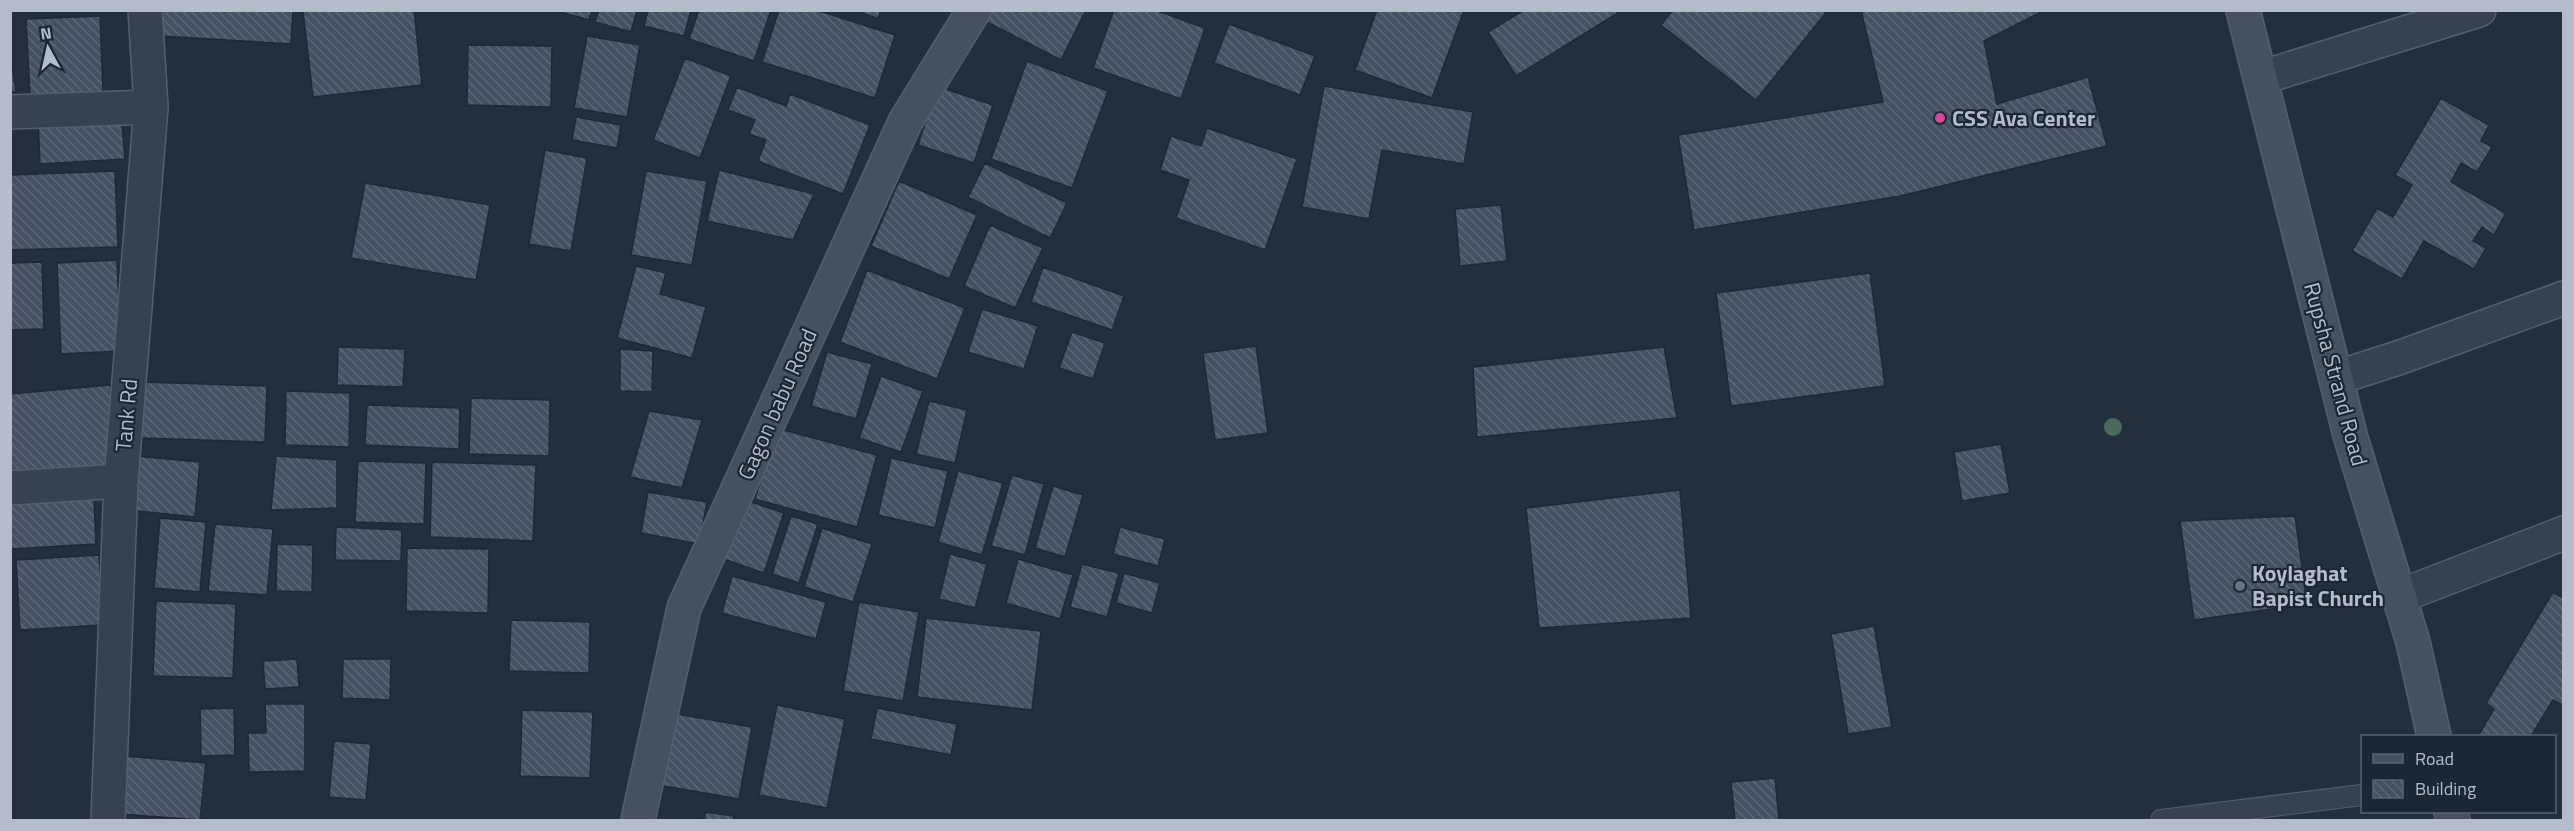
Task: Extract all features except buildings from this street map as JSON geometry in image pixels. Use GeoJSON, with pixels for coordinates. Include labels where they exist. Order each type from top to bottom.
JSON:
{"type":"FeatureCollection","features":[{"type":"Feature","properties":{"kind":"street","name":"Tank Rd"},"geometry":{"type":"LineString","coordinates":[[108,820],[121,480],[151,107],[145,10]]}},
{"type":"Feature","properties":{"kind":"street","name":"Gagon babu Road"},"geometry":{"type":"LineString","coordinates":[[638,820],[684,608],[905,122],[974,10]]}},
{"type":"Feature","properties":{"kind":"street","name":"Rupsha Strand Road"},"geometry":{"type":"LineString","coordinates":[[2243,10],[2350,435],[2413,642],[2434,735]]}},
{"type":"Feature","properties":{"kind":"street"},"geometry":{"type":"LineString","coordinates":[[2260,78],[2479,10]]}},
{"type":"Feature","properties":{"kind":"street"},"geometry":{"type":"LineString","coordinates":[[10,112],[151,107]]}},
{"type":"Feature","properties":{"kind":"street"},"geometry":{"type":"LineString","coordinates":[[2336,378],[2401,357],[2564,297]]}},
{"type":"Feature","properties":{"kind":"street"},"geometry":{"type":"LineString","coordinates":[[10,488],[121,480]]}},
{"type":"Feature","properties":{"kind":"street"},"geometry":{"type":"LineString","coordinates":[[2400,596],[2564,533]]}},
{"type":"Feature","properties":{"kind":"lane"},"geometry":{"type":"LineString","coordinates":[[2162,820],[2361,795]]}},
{"type":"Feature","properties":{"kind":"place","name":"CSS Ava Center"},"geometry":{"type":"Point","coordinates":[1940,118]}},
{"type":"Feature","properties":{"kind":"place","name":"Koylaghat Bapist Church"},"geometry":{"type":"Point","coordinates":[2240,586]}}]}
